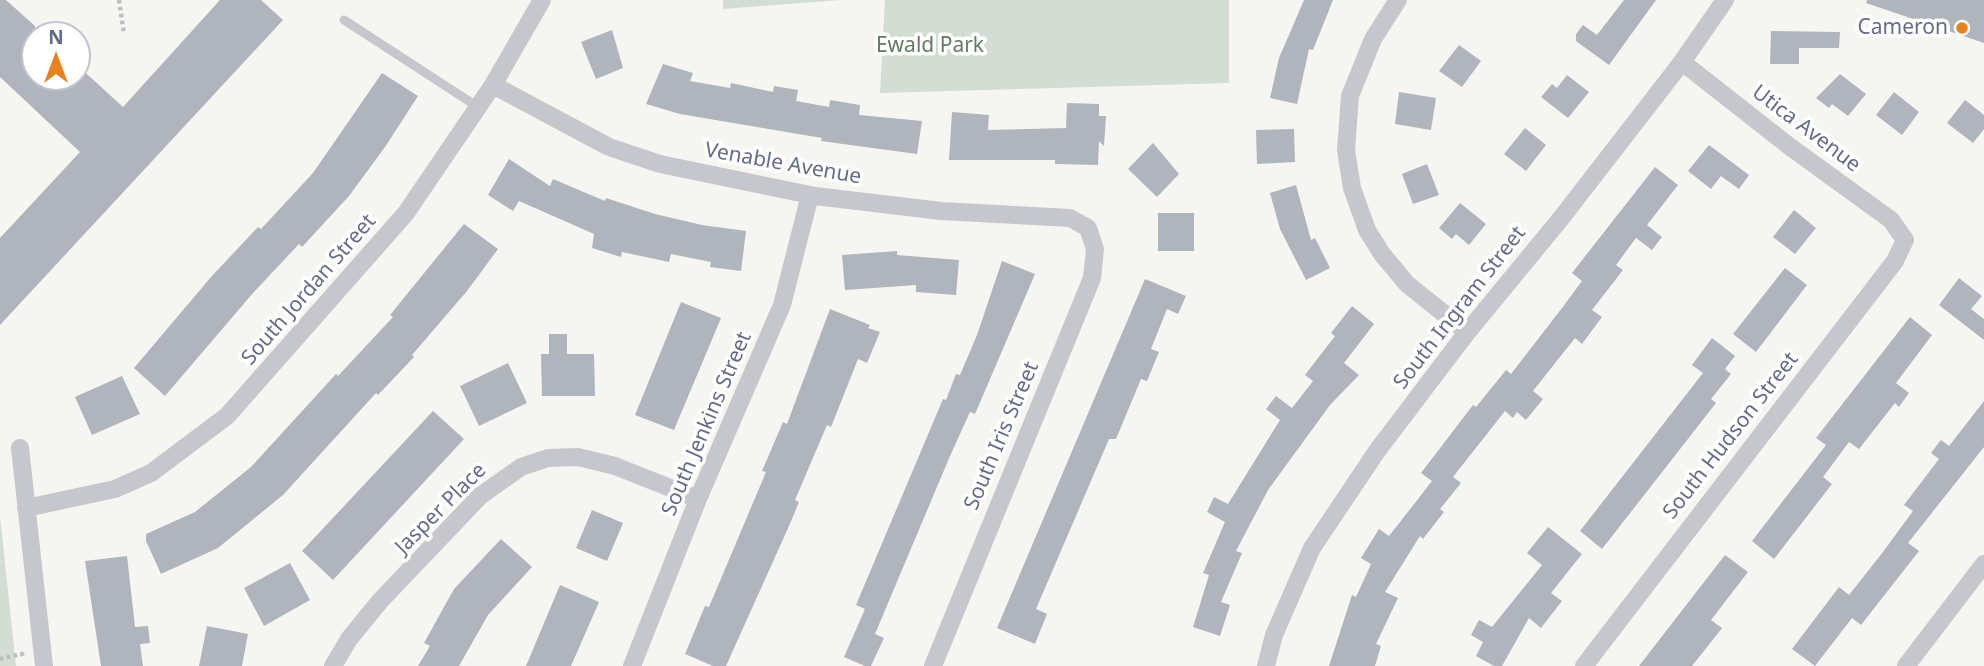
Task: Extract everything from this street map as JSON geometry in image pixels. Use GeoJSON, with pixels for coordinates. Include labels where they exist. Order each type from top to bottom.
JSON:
{"type":"FeatureCollection","features":[{"type":"Feature","properties":{"kind":"street","name":"South Jordan Street"},"geometry":{"type":"LineString","coordinates":[[26,508],[115,489],[152,472],[227,416],[406,213],[493,85],[542,0]]}},
{"type":"Feature","properties":{"kind":"street"},"geometry":{"type":"LineString","coordinates":[[1398,0],[1373,40],[1350,96],[1346,150],[1352,188],[1367,230],[1382,254],[1407,284],[1467,332]]}},
{"type":"Feature","properties":{"kind":"street","name":"South Ingram Street"},"geometry":{"type":"LineString","coordinates":[[1266,666],[1273,635],[1312,548],[1377,451],[1467,332],[1682,62],[1725,0]]}},
{"type":"Feature","properties":{"kind":"street","name":"Utica Avenue"},"geometry":{"type":"LineString","coordinates":[[1682,62],[1798,153],[1891,219],[1902,231]]}},
{"type":"Feature","properties":{"kind":"street","name":"Venable Avenue"},"geometry":{"type":"LineString","coordinates":[[493,85],[578,132],[635,156],[697,173],[810,195],[941,211],[1070,218],[1082,225]]}},
{"type":"Feature","properties":{"kind":"street","name":"South Jenkins Street"},"geometry":{"type":"LineString","coordinates":[[632,666],[698,499],[782,305],[810,195]]}},
{"type":"Feature","properties":{"kind":"street","name":"South Iris Street"},"geometry":{"type":"LineString","coordinates":[[933,666],[1092,278],[1095,249],[1088,228],[1082,225]]}},
{"type":"Feature","properties":{"kind":"street","name":"South Hudson Street"},"geometry":{"type":"LineString","coordinates":[[1584,666],[1895,261],[1905,240],[1902,231]]}},
{"type":"Feature","properties":{"kind":"street"},"geometry":{"type":"LineString","coordinates":[[20,448],[44,666]]}},
{"type":"Feature","properties":{"kind":"street","name":"Jasper Place"},"geometry":{"type":"LineString","coordinates":[[333,666],[349,639],[380,601],[480,496],[521,467],[548,458],[578,457],[615,466],[698,499]]}},
{"type":"Feature","properties":{"kind":"street"},"geometry":{"type":"LineString","coordinates":[[1906,666],[1984,564]]}},
{"type":"Feature","properties":{"kind":"lane"},"geometry":{"type":"LineString","coordinates":[[344,20],[478,107]]}},
{"type":"Feature","properties":{"kind":"path"},"geometry":{"type":"LineString","coordinates":[[119,0],[124,34]]}},
{"type":"Feature","properties":{"kind":"path"},"geometry":{"type":"LineString","coordinates":[[0,659],[22,654],[23,666]]}},
{"type":"Feature","properties":{"kind":"green space","name":"Ewald Park"},"geometry":{"type":"Polygon","coordinates":[[[723,0],[841,0],[723,9],[723,0]]]}},
{"type":"Feature","properties":{"kind":"green space","name":"Ewald Park"},"geometry":{"type":"Polygon","coordinates":[[[885,0],[1229,0],[1229,83],[880,93],[885,0]]]}},
{"type":"Feature","properties":{"kind":"green space"},"geometry":{"type":"Polygon","coordinates":[[[0,516],[16,666],[0,666],[0,516]]]}},
{"type":"Feature","properties":{"kind":"building"},"geometry":{"type":"Polygon","coordinates":[[[0,0],[6,0],[29,21],[21,21],[21,91],[91,91],[91,78],[123,107],[220,0],[261,0],[283,20],[0,325],[0,238],[80,152],[0,77],[0,0]]]}},
{"type":"Feature","properties":{"kind":"building"},"geometry":{"type":"Polygon","coordinates":[[[1304,0],[1333,0],[1313,50],[1309,49],[1297,104],[1270,98],[1279,58],[1304,0]]]}},
{"type":"Feature","properties":{"kind":"building"},"geometry":{"type":"Polygon","coordinates":[[[1624,0],[1656,0],[1609,65],[1576,41],[1576,34],[1583,25],[1597,35],[1624,0]]]}},
{"type":"Feature","properties":{"kind":"building","name":"Cameron"},"geometry":{"type":"Polygon","coordinates":[[[1867,0],[1984,0],[1984,43],[1866,3],[1867,0]]]}},
{"type":"Feature","properties":{"kind":"building"},"geometry":{"type":"Polygon","coordinates":[[[612,30],[623,68],[596,79],[581,42],[612,30]]]}},
{"type":"Feature","properties":{"kind":"building"},"geometry":{"type":"Polygon","coordinates":[[[1771,31],[1840,32],[1839,48],[1799,48],[1799,64],[1770,64],[1771,31]]]}},
{"type":"Feature","properties":{"kind":"building"},"geometry":{"type":"Polygon","coordinates":[[[1459,45],[1481,61],[1462,87],[1439,71],[1459,45]]]}},
{"type":"Feature","properties":{"kind":"building"},"geometry":{"type":"Polygon","coordinates":[[[663,64],[693,73],[690,81],[730,88],[731,83],[773,92],[774,86],[798,90],[796,101],[829,107],[830,100],[860,105],[859,115],[922,121],[917,154],[821,141],[822,138],[680,114],[646,104],[663,64]]]}},
{"type":"Feature","properties":{"kind":"building"},"geometry":{"type":"Polygon","coordinates":[[[382,73],[418,96],[385,147],[349,196],[302,247],[299,244],[253,293],[165,396],[134,368],[211,277],[313,173],[382,73]]]}},
{"type":"Feature","properties":{"kind":"building"},"geometry":{"type":"Polygon","coordinates":[[[1840,74],[1866,94],[1848,116],[1832,104],[1829,108],[1816,98],[1840,74]]]}},
{"type":"Feature","properties":{"kind":"building"},"geometry":{"type":"Polygon","coordinates":[[[1567,75],[1589,92],[1568,118],[1541,97],[1552,84],[1557,88],[1567,75]]]}},
{"type":"Feature","properties":{"kind":"building"},"geometry":{"type":"Polygon","coordinates":[[[1399,92],[1436,98],[1431,130],[1395,124],[1399,92]]]}},
{"type":"Feature","properties":{"kind":"building"},"geometry":{"type":"Polygon","coordinates":[[[1894,92],[1919,112],[1902,135],[1876,115],[1894,92]]]}},
{"type":"Feature","properties":{"kind":"building"},"geometry":{"type":"Polygon","coordinates":[[[1965,100],[1984,115],[1984,129],[1973,143],[1947,123],[1965,100]]]}},
{"type":"Feature","properties":{"kind":"building"},"geometry":{"type":"Polygon","coordinates":[[[1067,103],[1099,104],[1099,116],[1106,116],[1104,146],[1099,141],[1098,165],[1055,164],[1055,160],[949,160],[952,112],[989,115],[988,130],[1066,128],[1067,103]]]}},
{"type":"Feature","properties":{"kind":"building"},"geometry":{"type":"Polygon","coordinates":[[[1525,128],[1546,145],[1526,171],[1504,154],[1525,128]]]}},
{"type":"Feature","properties":{"kind":"building"},"geometry":{"type":"Polygon","coordinates":[[[1294,129],[1295,162],[1257,164],[1256,130],[1294,129]]]}},
{"type":"Feature","properties":{"kind":"building"},"geometry":{"type":"Polygon","coordinates":[[[1153,143],[1179,174],[1157,197],[1128,169],[1153,143]]]}},
{"type":"Feature","properties":{"kind":"building"},"geometry":{"type":"Polygon","coordinates":[[[1709,145],[1749,175],[1739,189],[1721,176],[1711,189],[1688,171],[1709,145]]]}},
{"type":"Feature","properties":{"kind":"building"},"geometry":{"type":"Polygon","coordinates":[[[509,159],[550,186],[553,179],[605,201],[606,198],[655,214],[702,225],[746,231],[741,271],[710,267],[711,262],[671,254],[669,262],[622,252],[621,257],[592,248],[594,234],[519,201],[513,211],[488,195],[509,159]]]}},
{"type":"Feature","properties":{"kind":"building"},"geometry":{"type":"Polygon","coordinates":[[[1427,164],[1439,195],[1413,204],[1402,174],[1427,164]]]}},
{"type":"Feature","properties":{"kind":"building"},"geometry":{"type":"Polygon","coordinates":[[[1655,167],[1678,185],[1647,225],[1662,237],[1652,250],[1636,238],[1616,265],[1623,270],[1592,310],[1602,317],[1582,344],[1575,338],[1533,391],[1543,399],[1526,420],[1517,412],[1513,418],[1505,411],[1453,477],[1461,483],[1440,509],[1444,512],[1423,539],[1420,536],[1385,592],[1398,598],[1376,644],[1381,646],[1375,666],[1329,666],[1352,595],[1356,597],[1371,564],[1361,558],[1379,529],[1389,536],[1432,481],[1421,473],[1473,405],[1476,407],[1506,370],[1511,374],[1562,308],[1582,281],[1572,273],[1655,167]]]}},
{"type":"Feature","properties":{"kind":"building"},"geometry":{"type":"Polygon","coordinates":[[[1296,185],[1311,240],[1315,238],[1330,268],[1306,280],[1280,229],[1270,193],[1296,185]]]}},
{"type":"Feature","properties":{"kind":"building"},"geometry":{"type":"Polygon","coordinates":[[[1460,203],[1486,224],[1469,245],[1456,234],[1452,239],[1439,228],[1460,203]]]}},
{"type":"Feature","properties":{"kind":"building"},"geometry":{"type":"Polygon","coordinates":[[[1794,210],[1816,228],[1795,254],[1773,237],[1794,210]]]}},
{"type":"Feature","properties":{"kind":"building"},"geometry":{"type":"Polygon","coordinates":[[[1158,213],[1194,213],[1194,251],[1158,251],[1158,213]]]}},
{"type":"Feature","properties":{"kind":"building"},"geometry":{"type":"Polygon","coordinates":[[[464,224],[498,249],[467,291],[412,355],[414,357],[378,395],[376,393],[283,495],[218,548],[161,574],[146,541],[146,534],[195,512],[251,467],[336,374],[338,376],[393,317],[390,315],[464,224]]]}},
{"type":"Feature","properties":{"kind":"building"},"geometry":{"type":"Polygon","coordinates":[[[897,251],[897,255],[959,260],[956,295],[916,292],[916,285],[845,290],[842,255],[897,251]]]}},
{"type":"Feature","properties":{"kind":"building"},"geometry":{"type":"Polygon","coordinates":[[[1002,261],[1035,274],[975,414],[970,412],[950,456],[875,634],[884,638],[871,666],[865,666],[844,657],[865,609],[856,605],[943,399],[946,400],[956,374],[960,375],[977,335],[1002,261]]]}},
{"type":"Feature","properties":{"kind":"building"},"geometry":{"type":"Polygon","coordinates":[[[1785,268],[1807,285],[1756,352],[1733,334],[1785,268]]]}},
{"type":"Feature","properties":{"kind":"building"},"geometry":{"type":"Polygon","coordinates":[[[1959,278],[1982,296],[1971,309],[1984,319],[1984,340],[1939,305],[1959,278]]]}},
{"type":"Feature","properties":{"kind":"building"},"geometry":{"type":"Polygon","coordinates":[[[1145,279],[1186,296],[1178,314],[1167,309],[1151,349],[1159,352],[1147,381],[1141,379],[1116,439],[1109,439],[1036,609],[1047,614],[1035,644],[997,628],[1145,279]]]}},
{"type":"Feature","properties":{"kind":"building"},"geometry":{"type":"Polygon","coordinates":[[[681,302],[721,318],[674,430],[635,415],[681,302]]]}},
{"type":"Feature","properties":{"kind":"building"},"geometry":{"type":"Polygon","coordinates":[[[1352,306],[1374,324],[1344,363],[1359,375],[1330,405],[1268,490],[1236,551],[1242,553],[1221,602],[1230,605],[1220,636],[1193,627],[1209,575],[1203,573],[1225,522],[1207,512],[1214,497],[1228,504],[1280,420],[1266,409],[1276,396],[1292,408],[1313,381],[1305,375],[1335,336],[1331,333],[1352,306]]]}},
{"type":"Feature","properties":{"kind":"building"},"geometry":{"type":"Polygon","coordinates":[[[830,309],[870,325],[868,328],[880,332],[867,363],[858,359],[831,427],[827,425],[795,500],[799,502],[789,526],[726,666],[713,666],[685,654],[705,606],[709,607],[766,472],[762,471],[783,422],[787,424],[830,309]]]}},
{"type":"Feature","properties":{"kind":"building"},"geometry":{"type":"Polygon","coordinates":[[[1910,317],[1932,335],[1896,383],[1909,393],[1899,407],[1895,403],[1859,449],[1849,442],[1823,477],[1832,484],[1774,559],[1752,541],[1826,445],[1816,438],[1910,317]]]}},
{"type":"Feature","properties":{"kind":"building"},"geometry":{"type":"Polygon","coordinates":[[[549,334],[567,334],[567,354],[594,354],[595,396],[542,396],[541,354],[549,354],[549,334]]]}},
{"type":"Feature","properties":{"kind":"building"},"geometry":{"type":"Polygon","coordinates":[[[1712,338],[1735,356],[1725,369],[1731,374],[1711,399],[1716,403],[1602,549],[1580,531],[1703,373],[1692,365],[1712,338]]]}},
{"type":"Feature","properties":{"kind":"building"},"geometry":{"type":"Polygon","coordinates":[[[508,363],[527,403],[479,426],[460,386],[508,363]]]}},
{"type":"Feature","properties":{"kind":"building"},"geometry":{"type":"Polygon","coordinates":[[[122,376],[140,414],[92,435],[75,397],[122,376]]]}},
{"type":"Feature","properties":{"kind":"building"},"geometry":{"type":"Polygon","coordinates":[[[1984,401],[1984,447],[1908,543],[1919,551],[1861,625],[1852,618],[1815,666],[1792,649],[1839,587],[1849,595],[1883,552],[1913,511],[1904,505],[1939,459],[1931,453],[1941,440],[1949,446],[1984,401]]]}},
{"type":"Feature","properties":{"kind":"building"},"geometry":{"type":"Polygon","coordinates":[[[433,411],[464,439],[333,580],[302,551],[433,411]]]}},
{"type":"Feature","properties":{"kind":"building"},"geometry":{"type":"Polygon","coordinates":[[[592,510],[623,523],[607,561],[576,548],[592,510]]]}},
{"type":"Feature","properties":{"kind":"building"},"geometry":{"type":"Polygon","coordinates":[[[1548,527],[1582,554],[1551,593],[1562,601],[1541,628],[1529,618],[1502,666],[1494,666],[1476,656],[1483,642],[1471,635],[1479,620],[1492,627],[1542,565],[1527,553],[1548,527]]]}},
{"type":"Feature","properties":{"kind":"building"},"geometry":{"type":"Polygon","coordinates":[[[501,539],[532,567],[488,615],[459,666],[418,666],[430,646],[424,643],[454,589],[501,539]]]}},
{"type":"Feature","properties":{"kind":"building"},"geometry":{"type":"Polygon","coordinates":[[[1725,555],[1748,572],[1711,620],[1722,628],[1692,666],[1639,666],[1725,555]]]}},
{"type":"Feature","properties":{"kind":"building"},"geometry":{"type":"Polygon","coordinates":[[[127,556],[135,627],[148,626],[150,643],[140,644],[143,666],[101,666],[85,561],[127,556]]]}},
{"type":"Feature","properties":{"kind":"building"},"geometry":{"type":"Polygon","coordinates":[[[290,563],[310,600],[264,626],[244,588],[290,563]]]}},
{"type":"Feature","properties":{"kind":"building"},"geometry":{"type":"Polygon","coordinates":[[[560,585],[599,602],[571,666],[526,666],[560,585]]]}},
{"type":"Feature","properties":{"kind":"building"},"geometry":{"type":"Polygon","coordinates":[[[207,626],[248,634],[242,666],[199,666],[207,626]]]}},
{"type":"Feature","properties":{"kind":"place","name":"Cameron"},"geometry":{"type":"Point","coordinates":[1962,28]}}]}
